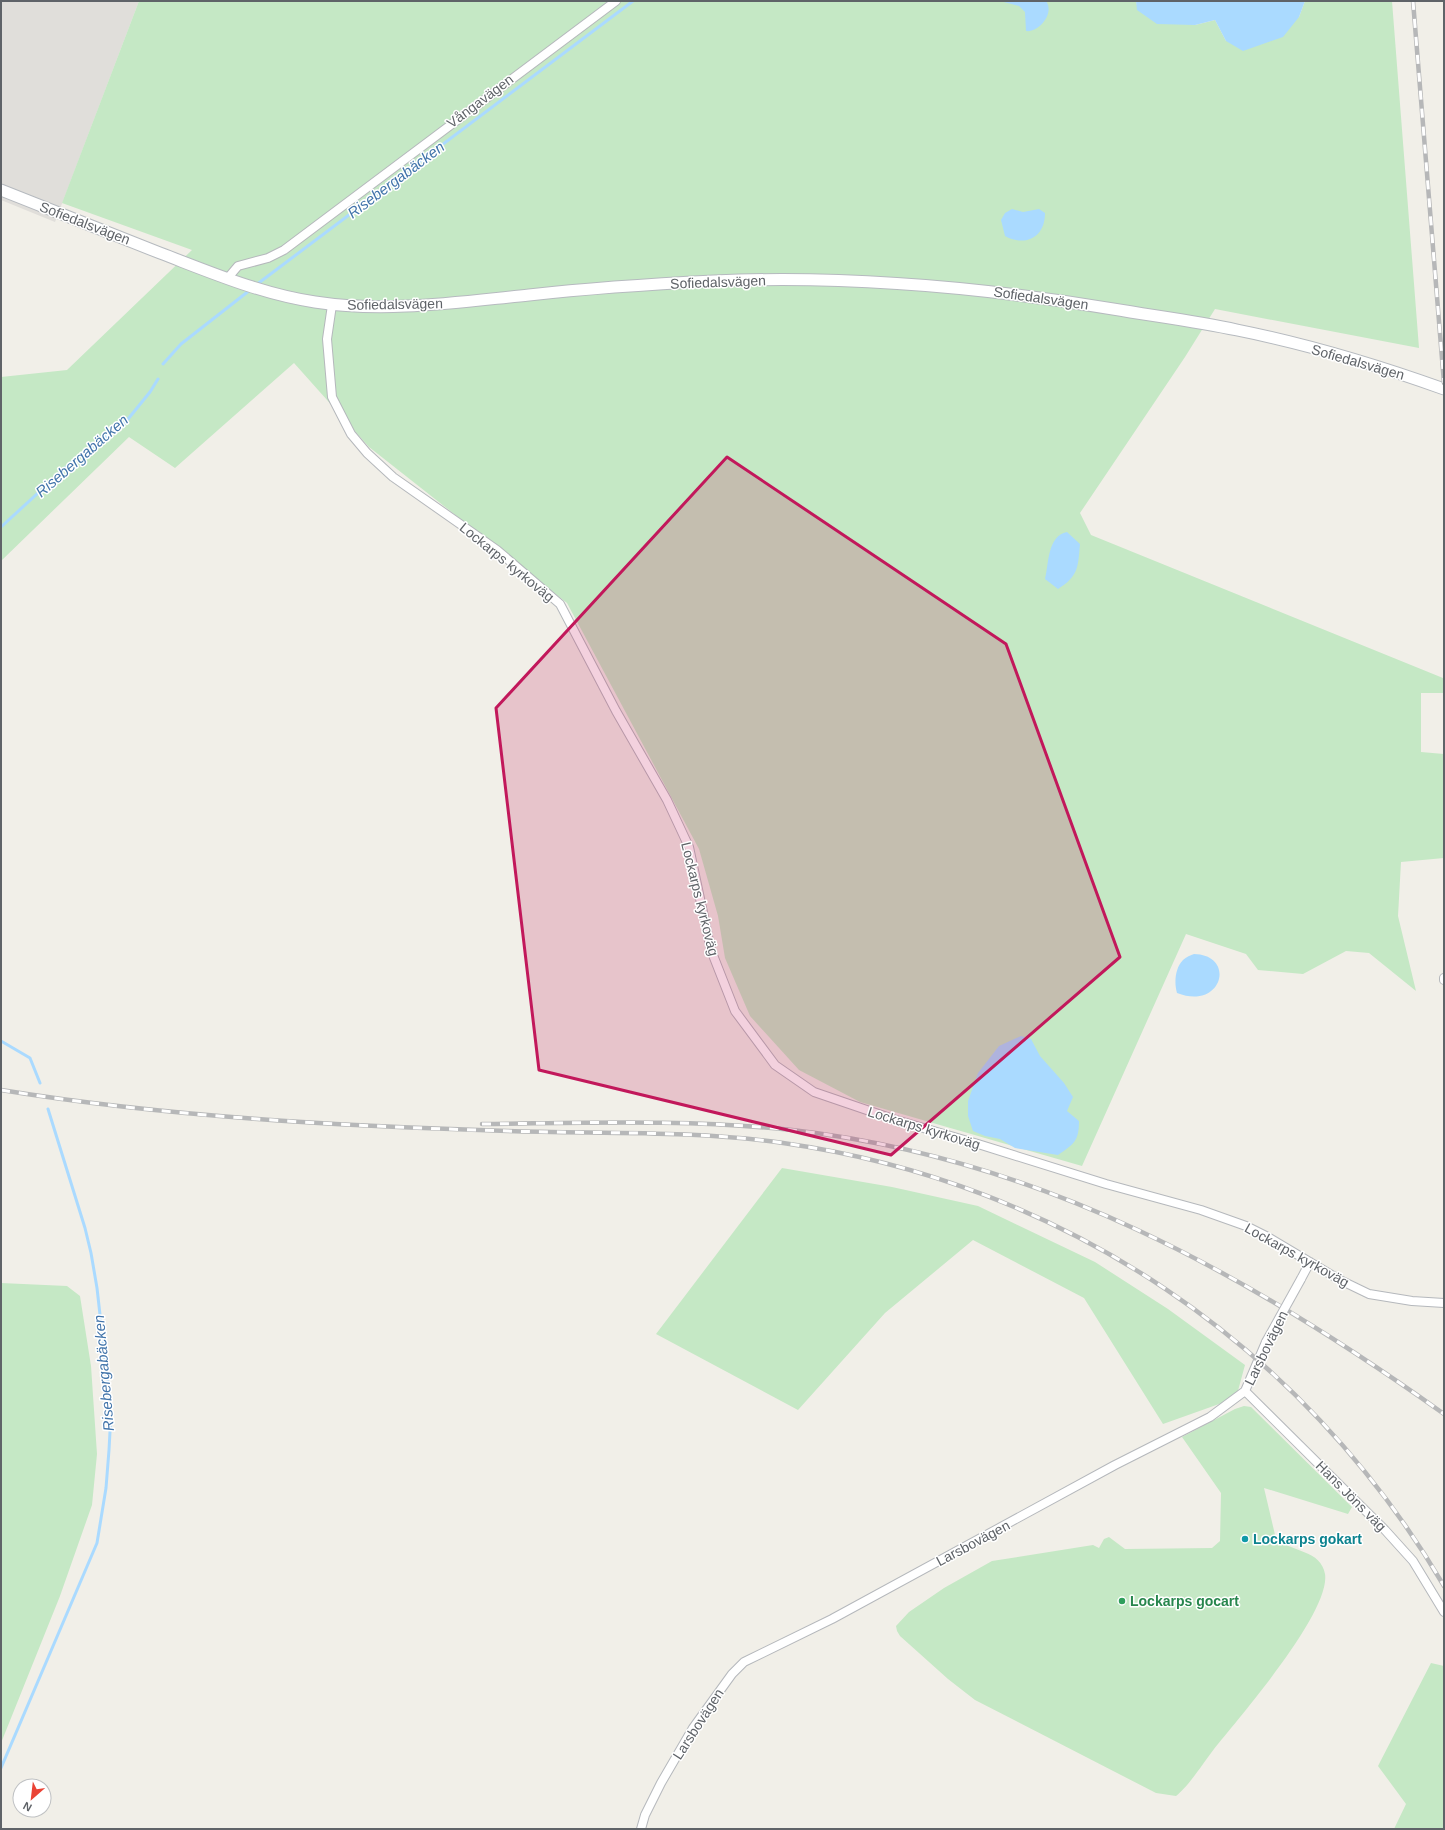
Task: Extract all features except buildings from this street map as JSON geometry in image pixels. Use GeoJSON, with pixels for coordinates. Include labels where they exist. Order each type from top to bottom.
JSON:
{"type":"FeatureCollection","features":[{"type":"Feature","properties":{"kind":"main road","name":"Sofiedalsvägen"},"geometry":{"type":"LineString","coordinates":[[1,190],[231,280],[268,292],[310,302],[332,305],[402,307],[629,286],[720,281],[843,280],[949,287],[1031,296],[1240,330],[1374,364],[1444,389]]}},
{"type":"Feature","properties":{"kind":"street","name":"Vångavägen"},"geometry":{"type":"LineString","coordinates":[[231,280],[238,266],[268,258],[284,250],[616,1]]}},
{"type":"Feature","properties":{"kind":"street","name":"Lockarps kyrkoväg"},"geometry":{"type":"LineString","coordinates":[[332,305],[327,339],[332,397],[351,434],[367,453],[393,477],[498,550],[560,604],[616,711],[667,800],[689,847],[711,950],[735,1011],[775,1065],[814,1092],[896,1120],[1106,1184],[1201,1210],[1246,1226],[1266,1236],[1340,1280],[1370,1294],[1412,1301],[1444,1303]]}},
{"type":"Feature","properties":{"kind":"street","name":"Larsbovägen"},"geometry":{"type":"LineString","coordinates":[[641,1829],[645,1815],[661,1783],[693,1728],[732,1674],[744,1662],[832,1619],[1115,1465],[1210,1417],[1245,1391],[1266,1342],[1310,1262]]}},
{"type":"Feature","properties":{"kind":"street","name":"Hans Jöns väg"},"geometry":{"type":"LineString","coordinates":[[1245,1391],[1385,1530],[1413,1561],[1444,1612]]}},
{"type":"Feature","properties":{"kind":"highlighted area"},"geometry":{"type":"Polygon","coordinates":[[[727,457],[1006,644],[1120,957],[891,1155],[539,1070],[496,708],[727,457]]]}},
{"type":"Feature","properties":{"kind":"shaded area"},"geometry":{"type":"Polygon","coordinates":[[[1,1],[139,1],[55,222],[1,200],[1,1]]]}},
{"type":"Feature","properties":{"kind":"green space"},"geometry":{"type":"Polygon","coordinates":[[[139,1],[1136,1],[1138,10],[1195,25],[1215,20],[1226,41],[1299,17],[1305,1],[1392,1],[1419,348],[1215,309],[1185,357],[1080,513],[1091,535],[1443,678],[1443,693],[1421,693],[1421,752],[1444,754],[1444,858],[1401,862],[1398,916],[1416,991],[1369,953],[1346,951],[1303,974],[1258,970],[1246,954],[1186,934],[1082,1166],[860,1102],[799,1070],[750,1016],[725,958],[718,916],[699,849],[567,603],[369,447],[294,363],[175,468],[129,437],[1,561],[1,377],[67,370],[192,250],[62,203],[139,1]]]}},
{"type":"Feature","properties":{"kind":"green space"},"geometry":{"type":"Polygon","coordinates":[[[782,1168],[892,1187],[978,1206],[1095,1262],[1168,1309],[1245,1365],[1236,1398],[1163,1424],[1084,1298],[973,1240],[885,1313],[798,1410],[656,1334],[782,1168]]]}},
{"type":"Feature","properties":{"kind":"green space"},"geometry":{"type":"Polygon","coordinates":[[[1,1283],[67,1286],[80,1296],[91,1366],[97,1454],[92,1505],[60,1596],[1,1743],[1,1283]]]}},
{"type":"Feature","properties":{"kind":"green space","name":"Lockarps gocart"},"geometry":{"type":"Polygon","coordinates":[[[1244,1406],[1251,1407],[1352,1507],[1348,1514],[1264,1488],[1276,1539],[1290,1547],[1305,1552],[1318,1560],[1325,1574],[1323,1591],[1314,1613],[1281,1664],[1214,1749],[1191,1781],[1176,1796],[1156,1793],[975,1700],[948,1679],[900,1636],[896,1626],[909,1612],[944,1588],[992,1561],[1093,1545],[1099,1548],[1104,1539],[1109,1537],[1125,1549],[1212,1548],[1220,1541],[1221,1493],[1182,1437],[1235,1409],[1244,1406]]]}},
{"type":"Feature","properties":{"kind":"green space"},"geometry":{"type":"Polygon","coordinates":[[[1431,1663],[1444,1666],[1444,1829],[1394,1829],[1406,1804],[1378,1766],[1431,1663]]]}},
{"type":"Feature","properties":{"kind":"water"},"geometry":{"type":"Polygon","coordinates":[[[1000,1],[1046,1],[1048,6],[1047,16],[1036,29],[1026,31],[1025,12],[1019,6],[1000,1]]]}},
{"type":"Feature","properties":{"kind":"water"},"geometry":{"type":"Polygon","coordinates":[[[1136,1],[1305,1],[1299,17],[1283,37],[1243,51],[1226,41],[1215,20],[1195,25],[1157,24],[1137,10],[1136,1]]]}},
{"type":"Feature","properties":{"kind":"water"},"geometry":{"type":"Polygon","coordinates":[[[1012,209],[1023,212],[1039,209],[1045,213],[1042,229],[1038,234],[1032,238],[1020,241],[1005,236],[1001,220],[1005,213],[1012,209]]]}},
{"type":"Feature","properties":{"kind":"water"},"geometry":{"type":"Polygon","coordinates":[[[1067,532],[1080,544],[1079,558],[1074,575],[1058,589],[1045,579],[1048,559],[1052,545],[1056,539],[1060,535],[1067,532]]]}},
{"type":"Feature","properties":{"kind":"water"},"geometry":{"type":"Polygon","coordinates":[[[1194,954],[1207,957],[1216,963],[1219,972],[1218,981],[1213,989],[1205,995],[1192,997],[1177,993],[1175,980],[1180,963],[1194,954]]]}},
{"type":"Feature","properties":{"kind":"water"},"geometry":{"type":"Polygon","coordinates":[[[1021,1036],[1031,1039],[1040,1056],[1064,1083],[1073,1097],[1067,1111],[1079,1121],[1077,1138],[1072,1145],[1058,1155],[1015,1148],[1000,1139],[985,1136],[973,1131],[968,1116],[968,1101],[978,1073],[999,1046],[1021,1036]]]}},
{"type":"Feature","properties":{"kind":"waterway","name":"Risebergabäcken"},"geometry":{"type":"LineString","coordinates":[[256,285],[633,1]]}},
{"type":"Feature","properties":{"kind":"waterway","name":"Risebergabäcken"},"geometry":{"type":"LineString","coordinates":[[163,364],[181,344],[250,290]]}},
{"type":"Feature","properties":{"kind":"waterway","name":"Risebergabäcken"},"geometry":{"type":"LineString","coordinates":[[1,527],[75,459],[124,424],[150,392],[158,379]]}},
{"type":"Feature","properties":{"kind":"waterway","name":"Risebergabäcken"},"geometry":{"type":"LineString","coordinates":[[1,1041],[30,1058],[40,1083]]}},
{"type":"Feature","properties":{"kind":"waterway","name":"Risebergabäcken"},"geometry":{"type":"LineString","coordinates":[[1,1768],[97,1543],[106,1488],[109,1450],[111,1413],[97,1288],[91,1253],[85,1228],[48,1109]]}},
{"type":"Feature","properties":{"kind":"railway"},"geometry":{"type":"LineString","coordinates":[[1413,1],[1444,383]]}},
{"type":"Feature","properties":{"kind":"railway"},"geometry":{"type":"LineString","coordinates":[[1,1090],[127,1107],[254,1119],[508,1131],[680,1134],[749,1139],[783,1143],[885,1163],[984,1195],[1077,1236],[1164,1288],[1246,1350],[1320,1420],[1386,1499],[1444,1586]]}},
{"type":"Feature","properties":{"kind":"railway"},"geometry":{"type":"LineString","coordinates":[[482,1124],[637,1122],[715,1124],[792,1130],[883,1144],[970,1166],[1054,1195],[1136,1229],[1215,1269],[1293,1314],[1369,1362],[1444,1414]]}},
{"type":"Feature","properties":{"kind":"place","name":"Lockarps gokart"},"geometry":{"type":"Point","coordinates":[1245,1539]}},
{"type":"Feature","properties":{"kind":"place","name":"Lockarps gocart"},"geometry":{"type":"Point","coordinates":[1122,1601]}}]}
